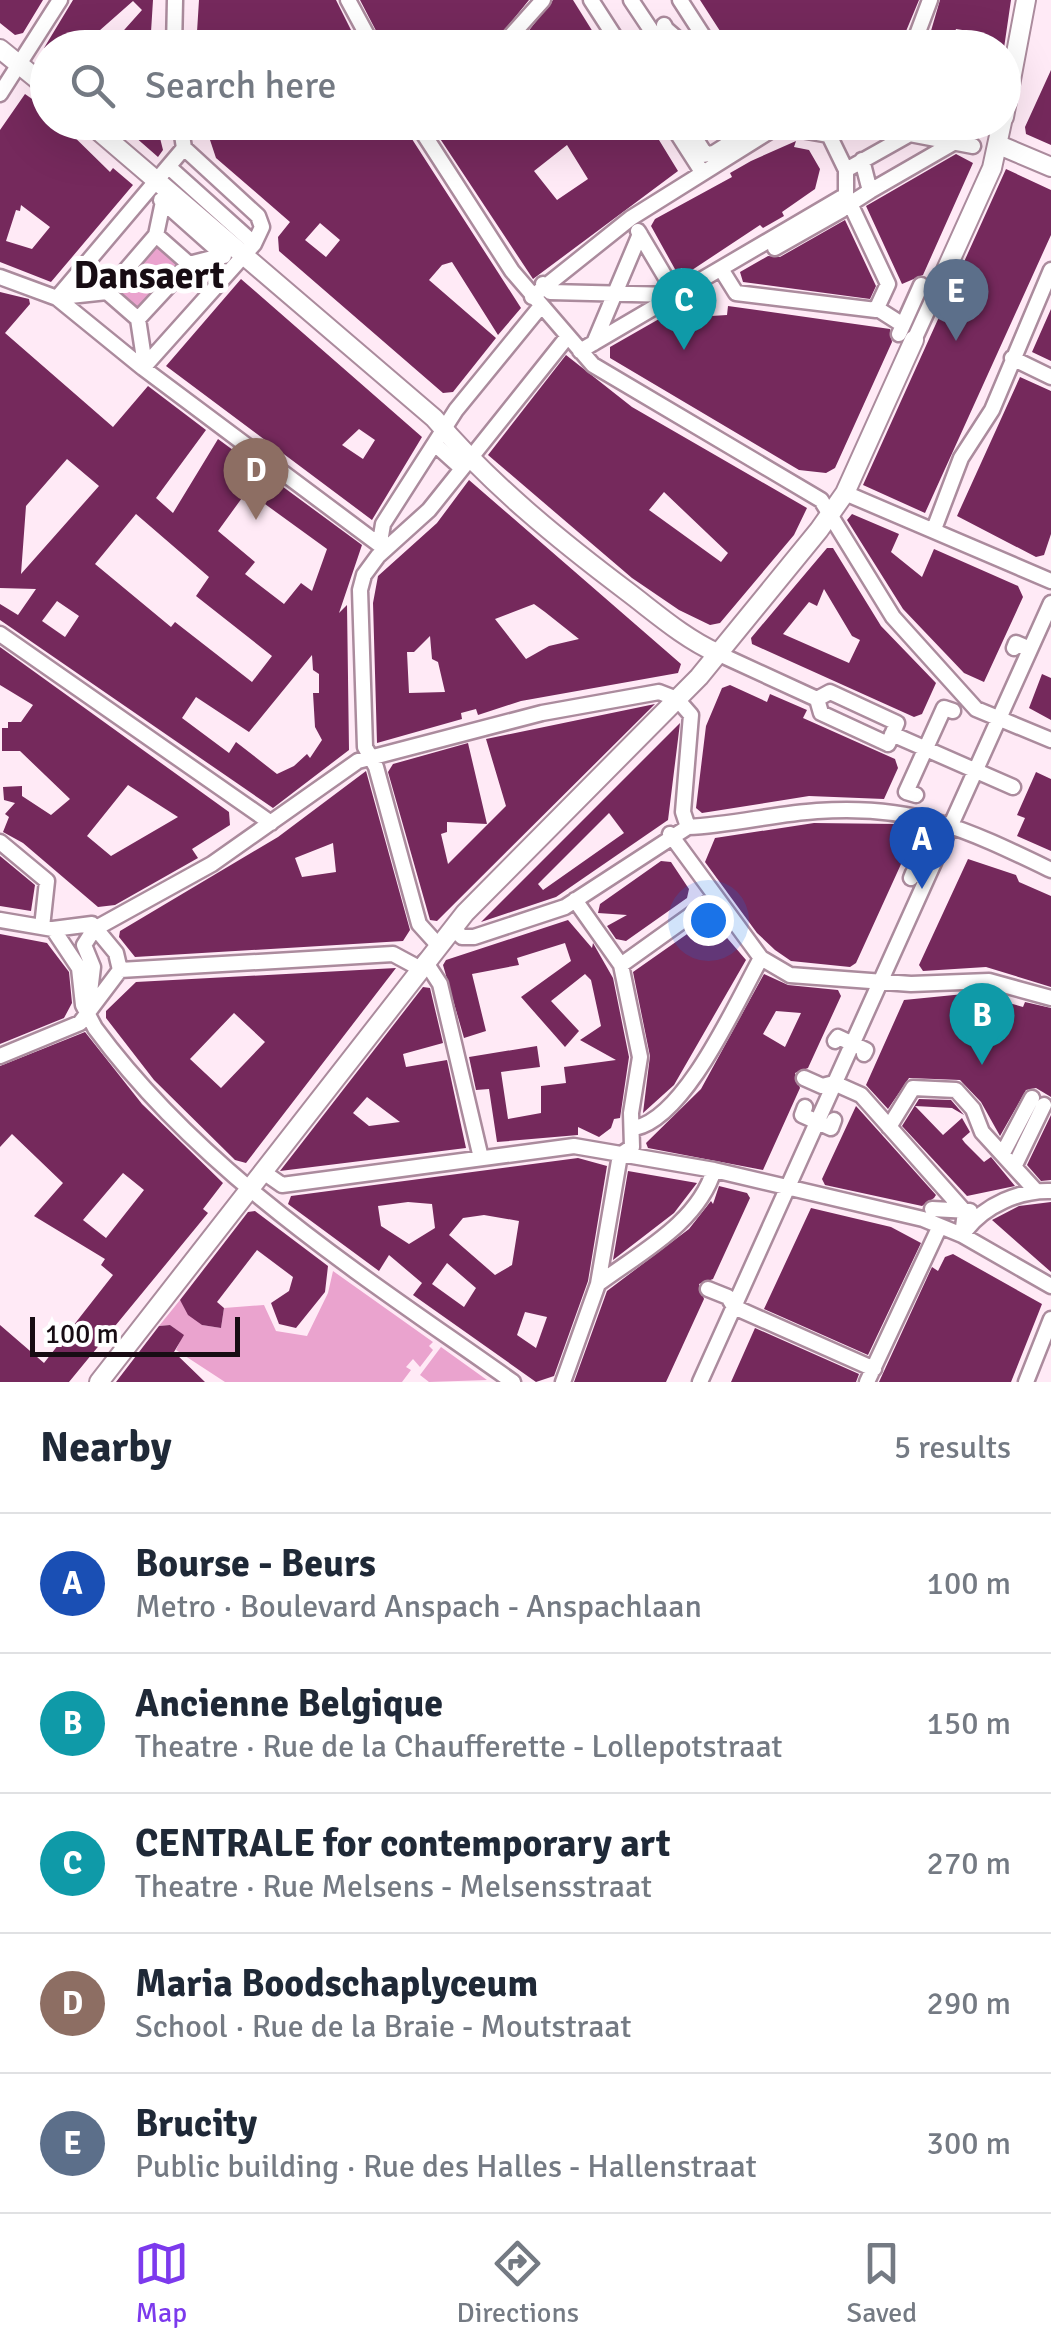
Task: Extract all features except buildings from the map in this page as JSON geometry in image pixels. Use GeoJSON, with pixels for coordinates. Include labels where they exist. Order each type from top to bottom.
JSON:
{"type":"FeatureCollection","features":[{"type":"Feature","properties":{"kind":"street"},"geometry":{"type":"LineString","coordinates":[[41,30],[60,0]]}},
{"type":"Feature","properties":{"kind":"street"},"geometry":{"type":"LineString","coordinates":[[175,30],[176,0]]}},
{"type":"Feature","properties":{"kind":"street"},"geometry":{"type":"LineString","coordinates":[[348,0],[364,30]]}},
{"type":"Feature","properties":{"kind":"street"},"geometry":{"type":"LineString","coordinates":[[516,30],[543,0]]}},
{"type":"Feature","properties":{"kind":"street"},"geometry":{"type":"LineString","coordinates":[[591,0],[610,30]]}},
{"type":"Feature","properties":{"kind":"street"},"geometry":{"type":"LineString","coordinates":[[631,0],[649,30]]}},
{"type":"Feature","properties":{"kind":"street"},"geometry":{"type":"LineString","coordinates":[[680,0],[699,30]]}},
{"type":"Feature","properties":{"kind":"street"},"geometry":{"type":"LineString","coordinates":[[919,30],[930,0]]}},
{"type":"Feature","properties":{"kind":"street"},"geometry":{"type":"LineString","coordinates":[[1020,30],[1026,0]]}},
{"type":"Feature","properties":{"kind":"street"},"geometry":{"type":"LineString","coordinates":[[0,94],[30,48]]}},
{"type":"Feature","properties":{"kind":"street"},"geometry":{"type":"LineString","coordinates":[[0,49],[30,74]]}},
{"type":"Feature","properties":{"kind":"street"},"geometry":{"type":"LineString","coordinates":[[109,140],[235,247],[463,461],[604,574],[691,640],[821,701],[888,744],[897,723],[821,701]]}},
{"type":"Feature","properties":{"kind":"street"},"geometry":{"type":"LineString","coordinates":[[63,297],[164,188],[184,148],[183,140]]}},
{"type":"Feature","properties":{"kind":"street"},"geometry":{"type":"LineString","coordinates":[[428,140],[476,219],[536,301],[568,336],[587,347],[641,396],[821,500],[893,617],[976,709],[1051,740]]}},
{"type":"Feature","properties":{"kind":"street"},"geometry":{"type":"LineString","coordinates":[[682,140],[702,172]]}},
{"type":"Feature","properties":{"kind":"street"},"geometry":{"type":"LineString","coordinates":[[694,140],[700,154],[714,153],[734,140]]}},
{"type":"Feature","properties":{"kind":"street"},"geometry":{"type":"LineString","coordinates":[[383,546],[382,524],[536,301],[542,283],[702,172],[739,140]]}},
{"type":"Feature","properties":{"kind":"street"},"geometry":{"type":"LineString","coordinates":[[831,140],[887,280],[887,299],[909,326]]}},
{"type":"Feature","properties":{"kind":"street"},"geometry":{"type":"LineString","coordinates":[[846,170],[898,140]]}},
{"type":"Feature","properties":{"kind":"street"},"geometry":{"type":"LineString","coordinates":[[944,140],[973,146]]}},
{"type":"Feature","properties":{"kind":"street"},"geometry":{"type":"LineString","coordinates":[[99,1382],[452,928],[677,699],[845,493],[924,291],[999,140]]}},
{"type":"Feature","properties":{"kind":"street"},"geometry":{"type":"LineString","coordinates":[[721,276],[851,197],[870,191],[955,142]]}},
{"type":"Feature","properties":{"kind":"street"},"geometry":{"type":"LineString","coordinates":[[998,145],[1051,167]]}},
{"type":"Feature","properties":{"kind":"street"},"geometry":{"type":"LineString","coordinates":[[138,319],[189,264],[235,247],[262,230],[260,219],[184,148]]}},
{"type":"Feature","properties":{"kind":"street"},"geometry":{"type":"LineString","coordinates":[[862,160],[870,191]]}},
{"type":"Feature","properties":{"kind":"street"},"geometry":{"type":"LineString","coordinates":[[63,297],[107,292],[156,235],[164,188]]}},
{"type":"Feature","properties":{"kind":"street"},"geometry":{"type":"LineString","coordinates":[[587,347],[676,295],[739,268],[842,210]]}},
{"type":"Feature","properties":{"kind":"street"},"geometry":{"type":"LineString","coordinates":[[631,218],[676,295]]}},
{"type":"Feature","properties":{"kind":"street"},"geometry":{"type":"LineString","coordinates":[[587,347],[640,234]]}},
{"type":"Feature","properties":{"kind":"street"},"geometry":{"type":"LineString","coordinates":[[156,235],[189,264]]}},
{"type":"Feature","properties":{"kind":"street"},"geometry":{"type":"LineString","coordinates":[[143,360],[235,247]]}},
{"type":"Feature","properties":{"kind":"street"},"geometry":{"type":"LineString","coordinates":[[934,529],[961,458],[992,410],[1051,270]]}},
{"type":"Feature","properties":{"kind":"street"},"geometry":{"type":"LineString","coordinates":[[721,276],[736,294],[872,312],[887,299],[924,291]]}},
{"type":"Feature","properties":{"kind":"street"},"geometry":{"type":"LineString","coordinates":[[0,277],[63,297],[383,546]]}},
{"type":"Feature","properties":{"kind":"street"},"geometry":{"type":"LineString","coordinates":[[542,283],[550,292],[676,295]]}},
{"type":"Feature","properties":{"kind":"street"},"geometry":{"type":"LineString","coordinates":[[909,326],[924,291]]}},
{"type":"Feature","properties":{"kind":"street"},"geometry":{"type":"LineString","coordinates":[[107,292],[138,319],[143,360]]}},
{"type":"Feature","properties":{"kind":"street"},"geometry":{"type":"LineString","coordinates":[[438,945],[420,924],[364,740],[360,590],[383,546],[429,510],[463,461],[568,336]]}},
{"type":"Feature","properties":{"kind":"street"},"geometry":{"type":"LineString","coordinates":[[1012,358],[1051,377]]}},
{"type":"Feature","properties":{"kind":"street"},"geometry":{"type":"LineString","coordinates":[[845,493],[1051,581]]}},
{"type":"Feature","properties":{"kind":"street"},"geometry":{"type":"LineString","coordinates":[[700,1382],[834,1083],[858,1048],[881,982],[920,895],[919,878],[940,847],[976,770],[1010,694],[1022,649],[1051,603]]}},
{"type":"Feature","properties":{"kind":"street"},"geometry":{"type":"LineString","coordinates":[[0,634],[271,823]]}},
{"type":"Feature","properties":{"kind":"street"},"geometry":{"type":"LineString","coordinates":[[0,920],[92,934],[212,864],[372,756],[542,712],[660,692],[677,699],[690,715],[683,812],[688,827]]}},
{"type":"Feature","properties":{"kind":"street"},"geometry":{"type":"LineString","coordinates":[[909,815],[917,792],[906,792],[944,708],[952,712],[960,709],[966,698]]}},
{"type":"Feature","properties":{"kind":"street"},"geometry":{"type":"LineString","coordinates":[[892,734],[1013,787]]}},
{"type":"Feature","properties":{"kind":"street"},"geometry":{"type":"LineString","coordinates":[[452,928],[462,937],[474,938],[575,900],[670,834],[688,827],[817,810],[909,815],[952,823],[1051,870]]}},
{"type":"Feature","properties":{"kind":"street"},"geometry":{"type":"LineString","coordinates":[[670,834],[761,958],[790,976],[881,982],[1020,983],[1051,998]]}},
{"type":"Feature","properties":{"kind":"street"},"geometry":{"type":"LineString","coordinates":[[0,842],[47,882],[50,930],[80,969],[88,1009],[178,1122],[276,1210],[513,1382]]}},
{"type":"Feature","properties":{"kind":"street"},"geometry":{"type":"LineString","coordinates":[[920,895],[935,899]]}},
{"type":"Feature","properties":{"kind":"street"},"geometry":{"type":"LineString","coordinates":[[621,965],[716,897]]}},
{"type":"Feature","properties":{"kind":"street"},"geometry":{"type":"LineString","coordinates":[[563,1382],[598,1284],[620,1155],[632,1147],[635,1128],[631,1114],[640,1056],[621,965],[575,900]]}},
{"type":"Feature","properties":{"kind":"street"},"geometry":{"type":"LineString","coordinates":[[0,1056],[88,1009],[117,969],[116,953],[80,924],[50,930]]}},
{"type":"Feature","properties":{"kind":"street"},"geometry":{"type":"LineString","coordinates":[[88,1009],[92,934]]}},
{"type":"Feature","properties":{"kind":"street"},"geometry":{"type":"LineString","coordinates":[[93,967],[117,969],[392,954],[422,965],[440,984],[481,1158]]}},
{"type":"Feature","properties":{"kind":"street"},"geometry":{"type":"LineString","coordinates":[[635,1128],[653,1122],[694,1077],[761,958]]}},
{"type":"Feature","properties":{"kind":"street"},"geometry":{"type":"LineString","coordinates":[[836,1041],[838,1037],[858,1048]]}},
{"type":"Feature","properties":{"kind":"street"},"geometry":{"type":"LineString","coordinates":[[804,1078],[822,1086],[834,1083],[861,1095],[975,1218]]}},
{"type":"Feature","properties":{"kind":"street"},"geometry":{"type":"LineString","coordinates":[[889,1127],[912,1088],[956,1090],[973,1109],[982,1132],[1044,1191]]}},
{"type":"Feature","properties":{"kind":"street"},"geometry":{"type":"LineString","coordinates":[[1003,1153],[1038,1102],[1015,1166]]}},
{"type":"Feature","properties":{"kind":"street"},"geometry":{"type":"LineString","coordinates":[[806,1108],[802,1115],[831,1128],[834,1120]]}},
{"type":"Feature","properties":{"kind":"street"},"geometry":{"type":"LineString","coordinates":[[262,1171],[282,1184],[574,1146],[714,1170],[940,1226],[1051,1286]]}},
{"type":"Feature","properties":{"kind":"street"},"geometry":{"type":"LineString","coordinates":[[598,1284],[690,1215],[708,1192],[714,1170]]}},
{"type":"Feature","properties":{"kind":"street"},"geometry":{"type":"LineString","coordinates":[[276,1210],[282,1184]]}},
{"type":"Feature","properties":{"kind":"street"},"geometry":{"type":"LineString","coordinates":[[962,1235],[975,1218],[1012,1198],[1044,1191]]}},
{"type":"Feature","properties":{"kind":"street"},"geometry":{"type":"LineString","coordinates":[[932,1209],[975,1218]]}},
{"type":"Feature","properties":{"kind":"street"},"geometry":{"type":"LineString","coordinates":[[708,1290],[870,1376],[940,1226]]}},
{"type":"Feature","properties":{"kind":"street"},"geometry":{"type":"LineString","coordinates":[[1026,1382],[1051,1319]]}},
{"type":"Feature","properties":{"kind":"shaded area"},"geometry":{"type":"Polygon","coordinates":[[[154,241],[183,266],[139,317],[109,292],[154,241]]]}},
{"type":"Feature","properties":{"kind":"shaded area"},"geometry":{"type":"Polygon","coordinates":[[[333,1271],[433,1342],[429,1346],[433,1350],[420,1367],[413,1359],[406,1367],[411,1370],[402,1382],[225,1382],[176,1350],[183,1335],[170,1325],[159,1326],[180,1300],[202,1325],[221,1328],[224,1308],[264,1305],[276,1331],[307,1336],[328,1293],[333,1271]]]}},
{"type":"Feature","properties":{"kind":"shaded area"},"geometry":{"type":"Polygon","coordinates":[[[441,1347],[487,1380],[429,1382],[420,1375],[441,1347]]]}},
{"type":"Feature","properties":{"kind":"place","name":"Brucity"},"geometry":{"type":"Point","coordinates":[956,341]}},
{"type":"Feature","properties":{"kind":"place","name":"CENTRALE for contemporary art"},"geometry":{"type":"Point","coordinates":[684,350]}},
{"type":"Feature","properties":{"kind":"place","name":"Maria Boodschaplyceum"},"geometry":{"type":"Point","coordinates":[256,520]}},
{"type":"Feature","properties":{"kind":"place","name":"Bourse - Beurs"},"geometry":{"type":"Point","coordinates":[922,889]}},
{"type":"Feature","properties":{"kind":"place","name":"Ancienne Belgique"},"geometry":{"type":"Point","coordinates":[982,1065]}},
{"type":"Feature","properties":{"kind":"district","name":"Dansaert"},"geometry":{"type":"Point","coordinates":[149,275]}}]}
